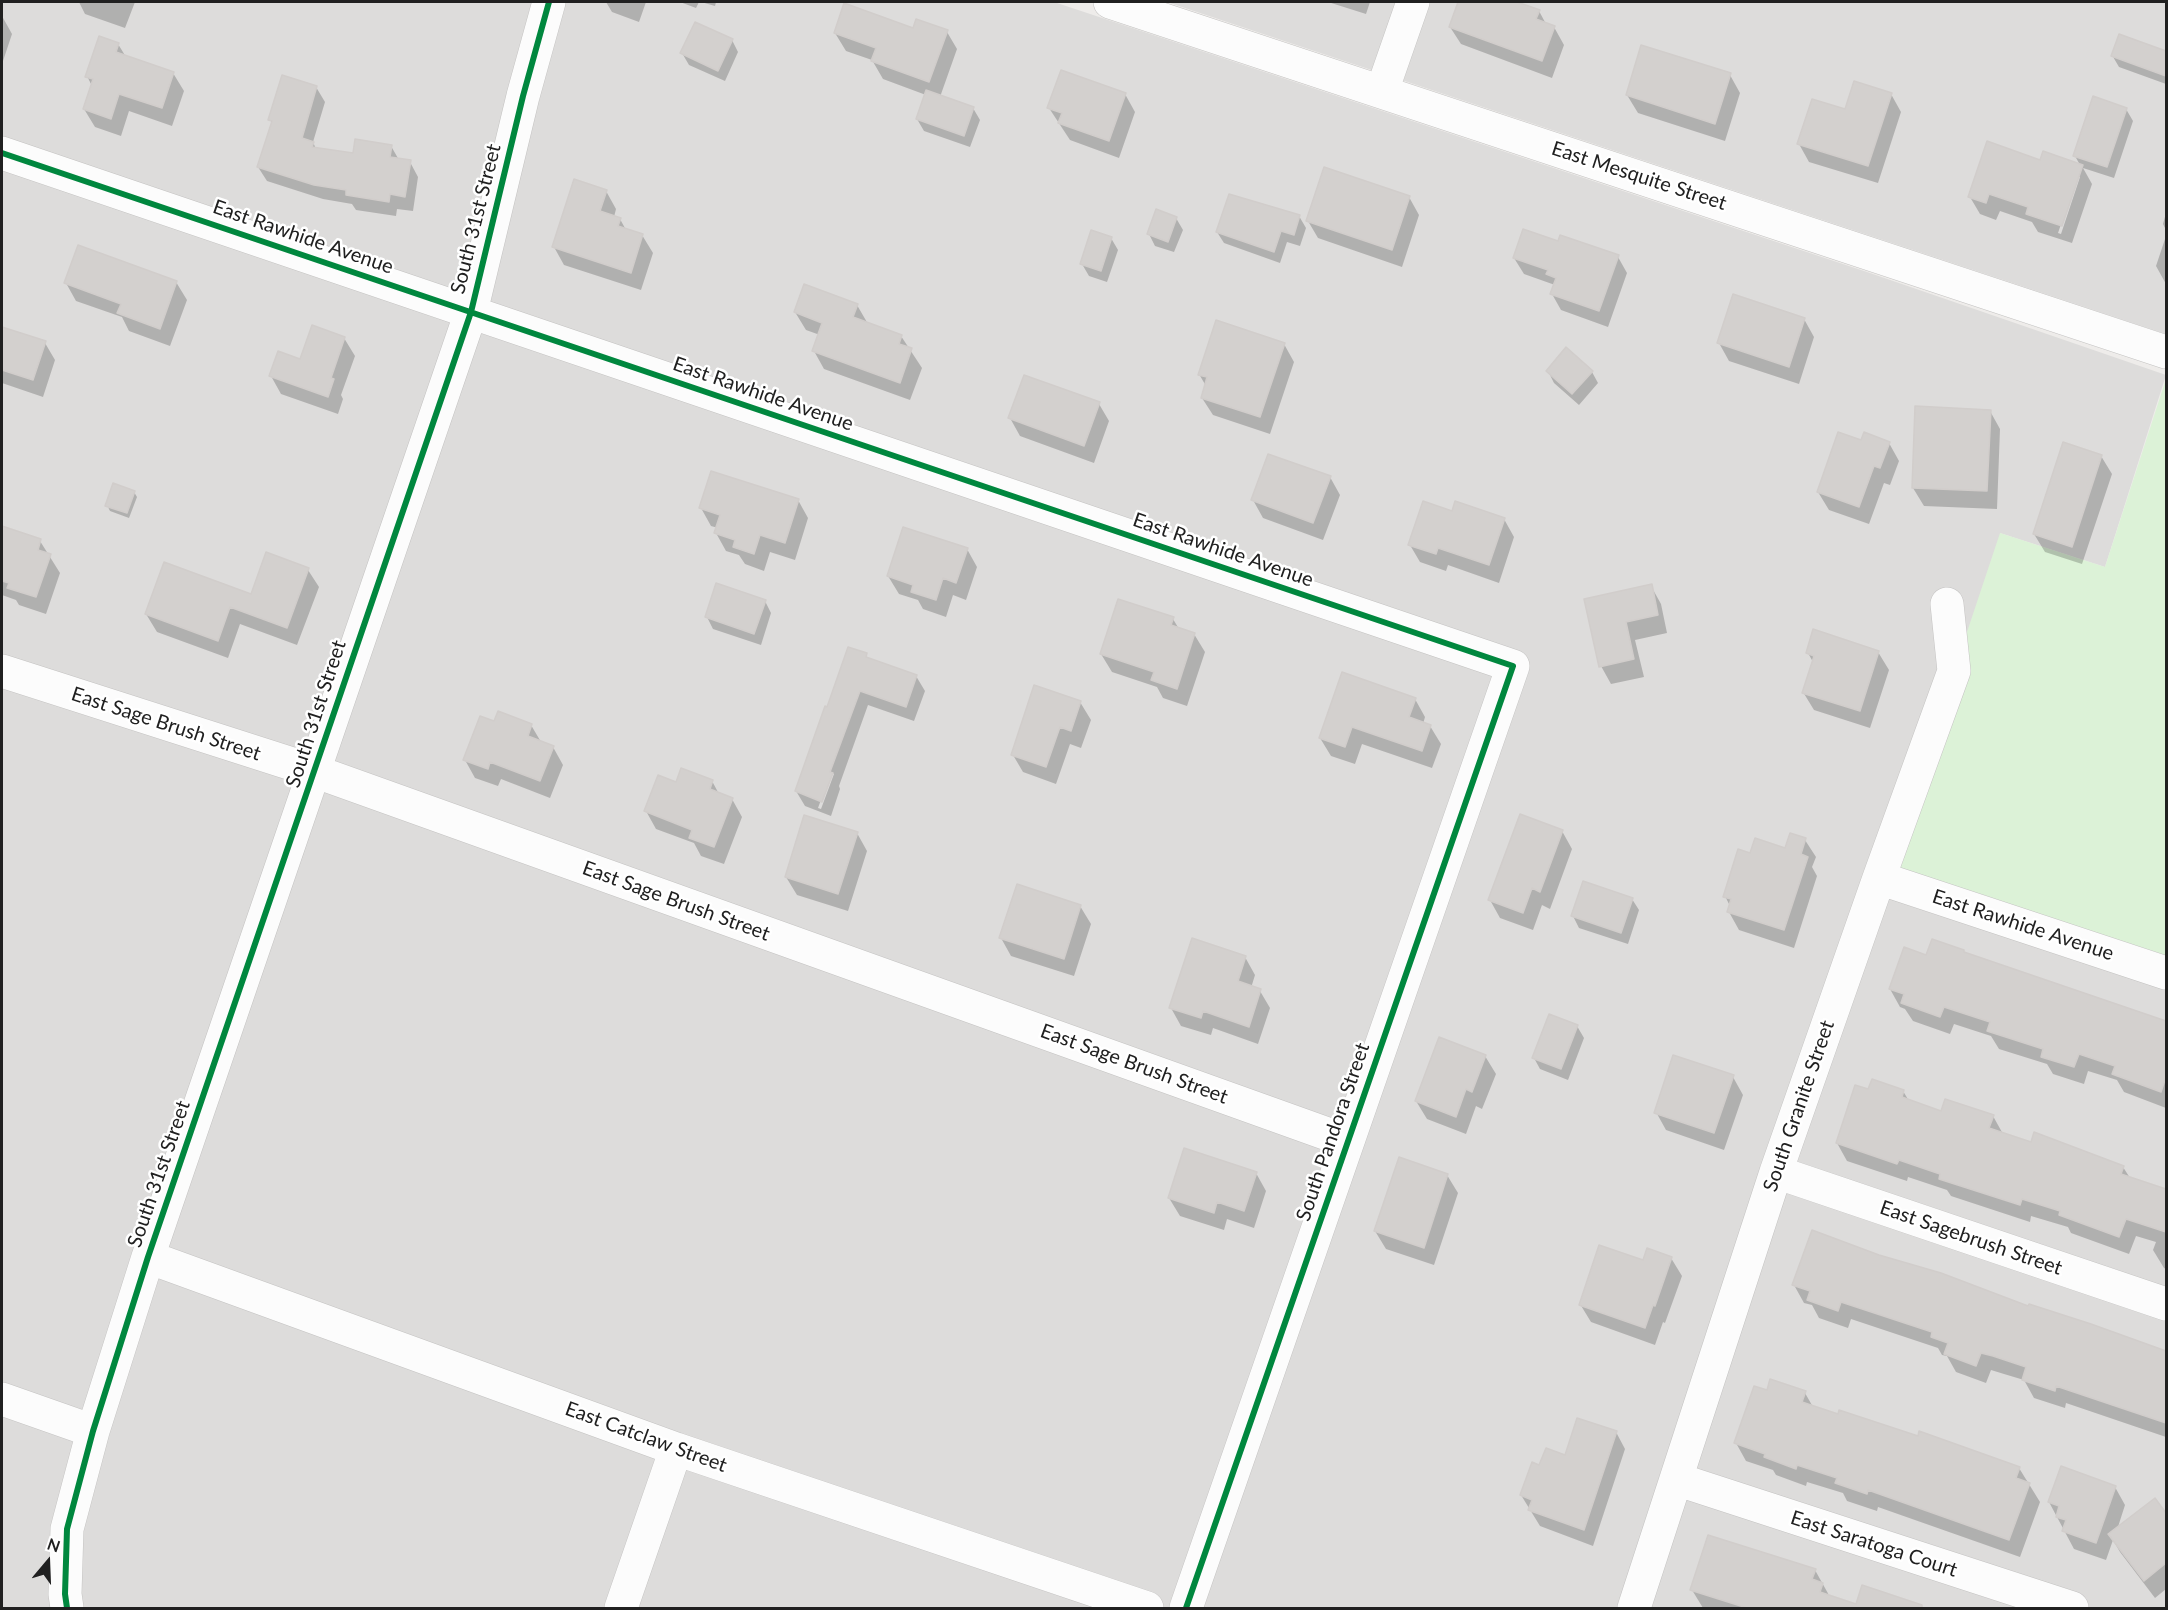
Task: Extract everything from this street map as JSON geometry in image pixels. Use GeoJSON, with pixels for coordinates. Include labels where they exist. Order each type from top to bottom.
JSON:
{"type":"FeatureCollection","features":[{"type":"Feature","properties":{"kind":"street","name":"South 31st Street"},"geometry":{"type":"LineString","coordinates":[[67,1608],[65,1594],[67,1529],[93,1431],[148,1257],[471,312],[523,96],[549,2]]}},
{"type":"Feature","properties":{"kind":"street","name":"East Mesquite Street"},"geometry":{"type":"LineString","coordinates":[[1110,2],[2166,352]]}},
{"type":"Feature","properties":{"kind":"street"},"geometry":{"type":"LineString","coordinates":[[1382,91],[1413,2]]}},
{"type":"Feature","properties":{"kind":"street","name":"East Rawhide Avenue"},"geometry":{"type":"LineString","coordinates":[[2,153],[1513,666]]}},
{"type":"Feature","properties":{"kind":"street","name":"South Granite Street"},"geometry":{"type":"LineString","coordinates":[[1634,1608],[1776,1172],[1954,671],[1947,604]]}},
{"type":"Feature","properties":{"kind":"street","name":"South Pandora Street"},"geometry":{"type":"LineString","coordinates":[[1186,1608],[1513,666]]}},
{"type":"Feature","properties":{"kind":"street","name":"East Sage Brush Street"},"geometry":{"type":"LineString","coordinates":[[2,671],[314,771],[1347,1140]]}},
{"type":"Feature","properties":{"kind":"street","name":"East Rawhide Avenue"},"geometry":{"type":"LineString","coordinates":[[1879,878],[2166,973]]}},
{"type":"Feature","properties":{"kind":"street","name":"East Sagebrush Street"},"geometry":{"type":"LineString","coordinates":[[1776,1172],[2166,1304]]}},
{"type":"Feature","properties":{"kind":"street","name":"East Catclaw Street"},"geometry":{"type":"LineString","coordinates":[[148,1257],[676,1449],[1147,1608]]}},
{"type":"Feature","properties":{"kind":"street"},"geometry":{"type":"LineString","coordinates":[[2,1399],[93,1431]]}},
{"type":"Feature","properties":{"kind":"street"},"geometry":{"type":"LineString","coordinates":[[621,1608],[676,1449]]}},
{"type":"Feature","properties":{"kind":"street","name":"East Saratoga Court"},"geometry":{"type":"LineString","coordinates":[[1676,1479],[2072,1608]]}},
{"type":"Feature","properties":{"kind":"shaded area"},"geometry":{"type":"Polygon","coordinates":[[[2,2],[1054,2],[1867,272],[2166,375],[2105,567],[2000,533],[2166,973],[2166,1608],[2,1608],[2,2]]]}},
{"type":"Feature","properties":{"kind":"shaded area"},"geometry":{"type":"Polygon","coordinates":[[[1167,2],[2166,2],[2166,334],[1167,2]]]}},
{"type":"Feature","properties":{"kind":"green space"},"geometry":{"type":"Polygon","coordinates":[[[2166,379],[2166,973],[1879,878],[1954,671],[2000,533],[2105,567],[2166,379]]]}},
{"type":"Feature","properties":{"kind":"building"},"geometry":{"type":"Polygon","coordinates":[[[1458,2],[1517,2],[1540,10],[1536,19],[1555,26],[1542,61],[1449,27],[1458,2]]]}},
{"type":"Feature","properties":{"kind":"building"},"geometry":{"type":"Polygon","coordinates":[[[844,3],[913,28],[916,19],[948,30],[929,82],[871,61],[876,48],[834,33],[844,3]]]}},
{"type":"Feature","properties":{"kind":"building"},"geometry":{"type":"Polygon","coordinates":[[[695,22],[733,39],[718,71],[680,53],[695,22]]]}},
{"type":"Feature","properties":{"kind":"building"},"geometry":{"type":"Polygon","coordinates":[[[2119,34],[2166,51],[2166,76],[2111,56],[2119,34]]]}},
{"type":"Feature","properties":{"kind":"building"},"geometry":{"type":"Polygon","coordinates":[[[99,36],[119,43],[116,52],[174,72],[162,108],[119,94],[111,119],[83,109],[93,79],[85,77],[99,36]]]}},
{"type":"Feature","properties":{"kind":"building"},"geometry":{"type":"Polygon","coordinates":[[[1641,45],[1731,73],[1715,124],[1626,95],[1641,45]]]}},
{"type":"Feature","properties":{"kind":"building"},"geometry":{"type":"Polygon","coordinates":[[[1061,70],[1126,93],[1109,141],[1058,123],[1062,113],[1047,108],[1061,70]]]}},
{"type":"Feature","properties":{"kind":"building"},"geometry":{"type":"Polygon","coordinates":[[[282,75],[317,86],[302,138],[314,142],[312,147],[353,153],[355,139],[392,145],[390,157],[411,160],[405,197],[390,194],[389,202],[346,195],[346,190],[314,185],[257,167],[272,121],[268,120],[282,75]]]}},
{"type":"Feature","properties":{"kind":"building"},"geometry":{"type":"Polygon","coordinates":[[[1854,81],[1892,93],[1868,166],[1797,144],[1812,99],[1845,109],[1854,81]]]}},
{"type":"Feature","properties":{"kind":"building"},"geometry":{"type":"Polygon","coordinates":[[[926,90],[974,107],[964,136],[916,119],[926,90]]]}},
{"type":"Feature","properties":{"kind":"building"},"geometry":{"type":"Polygon","coordinates":[[[2093,96],[2127,108],[2107,167],[2073,156],[2093,96]]]}},
{"type":"Feature","properties":{"kind":"building"},"geometry":{"type":"Polygon","coordinates":[[[1987,141],[2040,160],[2043,151],[2083,165],[2062,226],[2026,214],[2028,207],[1989,194],[1986,203],[1968,197],[1987,141]]]}},
{"type":"Feature","properties":{"kind":"building"},"geometry":{"type":"Polygon","coordinates":[[[1324,167],[1410,196],[1392,250],[1306,221],[1324,167]]]}},
{"type":"Feature","properties":{"kind":"building"},"geometry":{"type":"Polygon","coordinates":[[[574,179],[607,190],[600,211],[621,218],[618,226],[643,234],[631,273],[552,247],[574,179]]]}},
{"type":"Feature","properties":{"kind":"building"},"geometry":{"type":"Polygon","coordinates":[[[1229,194],[1300,215],[1294,235],[1281,231],[1274,252],[1216,232],[1229,194]]]}},
{"type":"Feature","properties":{"kind":"building"},"geometry":{"type":"Polygon","coordinates":[[[1156,209],[1177,217],[1168,242],[1147,234],[1156,209]]]}},
{"type":"Feature","properties":{"kind":"building"},"geometry":{"type":"Polygon","coordinates":[[[1523,229],[1558,241],[1560,235],[1619,255],[1599,311],[1550,294],[1556,278],[1546,274],[1548,270],[1513,258],[1523,229]]]}},
{"type":"Feature","properties":{"kind":"building"},"geometry":{"type":"Polygon","coordinates":[[[1091,230],[1112,237],[1101,271],[1080,264],[1091,230]]]}},
{"type":"Feature","properties":{"kind":"building"},"geometry":{"type":"Polygon","coordinates":[[[78,245],[177,281],[160,329],[117,313],[121,304],[64,283],[78,245]]]}},
{"type":"Feature","properties":{"kind":"building"},"geometry":{"type":"Polygon","coordinates":[[[804,284],[858,304],[853,317],[902,335],[899,344],[912,348],[900,383],[812,351],[822,323],[794,312],[804,284]]]}},
{"type":"Feature","properties":{"kind":"building"},"geometry":{"type":"Polygon","coordinates":[[[1733,294],[1805,318],[1789,367],[1717,343],[1733,294]]]}},
{"type":"Feature","properties":{"kind":"building"},"geometry":{"type":"Polygon","coordinates":[[[1216,320],[1285,343],[1260,417],[1201,398],[1207,377],[1198,375],[1216,320]]]}},
{"type":"Feature","properties":{"kind":"building"},"geometry":{"type":"Polygon","coordinates":[[[312,325],[345,337],[331,378],[334,379],[328,397],[269,376],[278,351],[300,359],[312,325]]]}},
{"type":"Feature","properties":{"kind":"building"},"geometry":{"type":"Polygon","coordinates":[[[2,327],[46,341],[33,380],[2,370],[2,327]]]}},
{"type":"Feature","properties":{"kind":"building"},"geometry":{"type":"Polygon","coordinates":[[[1566,347],[1593,371],[1572,394],[1546,371],[1566,347]]]}},
{"type":"Feature","properties":{"kind":"building"},"geometry":{"type":"Polygon","coordinates":[[[1024,375],[1100,402],[1084,446],[1008,418],[1024,375]]]}},
{"type":"Feature","properties":{"kind":"building"},"geometry":{"type":"Polygon","coordinates":[[[1915,406],[1991,410],[1987,491],[1912,488],[1915,406]]]}},
{"type":"Feature","properties":{"kind":"building"},"geometry":{"type":"Polygon","coordinates":[[[1838,432],[1861,440],[1864,432],[1890,442],[1880,468],[1874,466],[1859,507],[1817,492],[1838,432]]]}},
{"type":"Feature","properties":{"kind":"building"},"geometry":{"type":"Polygon","coordinates":[[[2063,442],[2102,455],[2072,547],[2033,534],[2063,442]]]}},
{"type":"Feature","properties":{"kind":"building"},"geometry":{"type":"Polygon","coordinates":[[[1268,454],[1331,476],[1313,523],[1251,500],[1268,454]]]}},
{"type":"Feature","properties":{"kind":"building"},"geometry":{"type":"Polygon","coordinates":[[[711,471],[799,499],[785,543],[760,535],[754,554],[733,547],[735,540],[714,533],[720,515],[699,508],[711,471]]]}},
{"type":"Feature","properties":{"kind":"building"},"geometry":{"type":"Polygon","coordinates":[[[113,483],[135,491],[127,513],[105,506],[113,483]]]}},
{"type":"Feature","properties":{"kind":"building"},"geometry":{"type":"Polygon","coordinates":[[[1423,501],[1452,511],[1455,501],[1505,518],[1489,565],[1438,548],[1436,554],[1408,545],[1423,501]]]}},
{"type":"Feature","properties":{"kind":"building"},"geometry":{"type":"Polygon","coordinates":[[[2,526],[41,539],[38,550],[51,554],[36,597],[7,588],[9,583],[2,581],[2,526]]]}},
{"type":"Feature","properties":{"kind":"building"},"geometry":{"type":"Polygon","coordinates":[[[903,527],[968,548],[956,583],[943,578],[936,600],[911,592],[913,585],[887,576],[903,527]]]}},
{"type":"Feature","properties":{"kind":"building"},"geometry":{"type":"Polygon","coordinates":[[[266,552],[309,568],[287,628],[230,607],[218,641],[145,614],[164,562],[251,594],[266,552]]]}},
{"type":"Feature","properties":{"kind":"building"},"geometry":{"type":"Polygon","coordinates":[[[716,583],[766,600],[754,634],[705,617],[716,583]]]}},
{"type":"Feature","properties":{"kind":"building"},"geometry":{"type":"Polygon","coordinates":[[[1652,584],[1658,615],[1626,622],[1634,659],[1599,667],[1584,599],[1652,584]]]}},
{"type":"Feature","properties":{"kind":"building"},"geometry":{"type":"Polygon","coordinates":[[[1118,599],[1174,617],[1171,625],[1195,633],[1177,689],[1151,680],[1154,672],[1100,654],[1118,599]]]}},
{"type":"Feature","properties":{"kind":"building"},"geometry":{"type":"Polygon","coordinates":[[[1813,629],[1879,651],[1860,711],[1802,693],[1814,656],[1806,653],[1813,629]]]}},
{"type":"Feature","properties":{"kind":"building"},"geometry":{"type":"Polygon","coordinates":[[[848,647],[867,653],[866,657],[917,675],[906,707],[860,691],[830,772],[833,773],[822,802],[795,791],[848,647]]]}},
{"type":"Feature","properties":{"kind":"building"},"geometry":{"type":"Polygon","coordinates":[[[1342,672],[1416,698],[1409,717],[1431,725],[1422,751],[1352,727],[1345,747],[1319,738],[1342,672]]]}},
{"type":"Feature","properties":{"kind":"building"},"geometry":{"type":"Polygon","coordinates":[[[1034,685],[1081,701],[1071,731],[1060,727],[1046,767],[1011,755],[1034,685]]]}},
{"type":"Feature","properties":{"kind":"building"},"geometry":{"type":"Polygon","coordinates":[[[498,711],[532,724],[528,736],[554,746],[540,781],[490,762],[488,769],[463,760],[480,716],[494,721],[498,711]]]}},
{"type":"Feature","properties":{"kind":"building"},"geometry":{"type":"Polygon","coordinates":[[[681,768],[713,780],[710,789],[733,798],[714,847],[689,838],[692,830],[644,811],[658,775],[676,782],[681,768]]]}},
{"type":"Feature","properties":{"kind":"building"},"geometry":{"type":"Polygon","coordinates":[[[1520,814],[1563,830],[1540,892],[1532,888],[1523,913],[1488,900],[1520,814]]]}},
{"type":"Feature","properties":{"kind":"building"},"geometry":{"type":"Polygon","coordinates":[[[804,815],[858,832],[838,894],[785,877],[804,815]]]}},
{"type":"Feature","properties":{"kind":"building"},"geometry":{"type":"Polygon","coordinates":[[[1790,833],[1806,838],[1801,854],[1808,857],[1784,930],[1727,912],[1731,899],[1723,897],[1738,849],[1750,853],[1755,838],[1785,848],[1790,833]]]}},
{"type":"Feature","properties":{"kind":"building"},"geometry":{"type":"Polygon","coordinates":[[[1583,881],[1633,898],[1621,933],[1571,916],[1583,881]]]}},
{"type":"Feature","properties":{"kind":"building"},"geometry":{"type":"Polygon","coordinates":[[[1017,884],[1081,905],[1064,959],[999,938],[1017,884]]]}},
{"type":"Feature","properties":{"kind":"building"},"geometry":{"type":"Polygon","coordinates":[[[1192,938],[1246,956],[1238,981],[1261,989],[1249,1027],[1203,1011],[1201,1018],[1169,1008],[1192,938]]]}},
{"type":"Feature","properties":{"kind":"building"},"geometry":{"type":"Polygon","coordinates":[[[1932,939],[2166,1021],[2166,1077],[2161,1092],[2112,1074],[2115,1066],[2079,1054],[2074,1067],[2041,1057],[2043,1049],[1987,1031],[1990,1022],[1944,1007],[1940,1017],[1901,1003],[1904,994],[1889,989],[1904,947],[1926,955],[1932,939]]]}},
{"type":"Feature","properties":{"kind":"building"},"geometry":{"type":"Polygon","coordinates":[[[1549,1014],[1578,1025],[1561,1069],[1532,1058],[1549,1014]]]}},
{"type":"Feature","properties":{"kind":"building"},"geometry":{"type":"Polygon","coordinates":[[[1439,1037],[1486,1055],[1472,1092],[1466,1089],[1456,1117],[1415,1101],[1439,1037]]]}},
{"type":"Feature","properties":{"kind":"building"},"geometry":{"type":"Polygon","coordinates":[[[1673,1055],[1734,1075],[1714,1133],[1654,1113],[1673,1055]]]}},
{"type":"Feature","properties":{"kind":"building"},"geometry":{"type":"Polygon","coordinates":[[[1872,1079],[1904,1090],[1902,1097],[1941,1111],[1945,1099],[1994,1115],[1989,1128],[2031,1142],[2034,1132],[2124,1166],[2121,1174],[2166,1189],[2166,1232],[2126,1219],[2119,1237],[2059,1215],[2060,1211],[2022,1199],[2020,1205],[1939,1179],[1940,1174],[1899,1160],[1897,1164],[1836,1143],[1855,1085],[1868,1089],[1872,1079]]]}},
{"type":"Feature","properties":{"kind":"building"},"geometry":{"type":"Polygon","coordinates":[[[1184,1148],[1257,1172],[1244,1211],[1217,1202],[1214,1213],[1168,1198],[1184,1148]]]}},
{"type":"Feature","properties":{"kind":"building"},"geometry":{"type":"Polygon","coordinates":[[[1399,1157],[1448,1174],[1424,1248],[1374,1231],[1399,1157]]]}},
{"type":"Feature","properties":{"kind":"building"},"geometry":{"type":"Polygon","coordinates":[[[1812,1230],[1879,1255],[1941,1273],[2028,1306],[2029,1304],[2091,1324],[2166,1351],[2166,1423],[2056,1386],[2055,1391],[2022,1380],[2026,1367],[1993,1356],[1981,1353],[1976,1366],[1944,1354],[1948,1343],[1931,1337],[1932,1332],[1841,1302],[1838,1311],[1807,1300],[1810,1291],[1792,1285],[1812,1230]]]}},
{"type":"Feature","properties":{"kind":"building"},"geometry":{"type":"Polygon","coordinates":[[[1599,1245],[1643,1260],[1647,1248],[1672,1257],[1645,1328],[1579,1305],[1599,1245]]]}},
{"type":"Feature","properties":{"kind":"building"},"geometry":{"type":"Polygon","coordinates":[[[1770,1379],[1806,1391],[1802,1402],[1838,1414],[1839,1410],[1918,1436],[1919,1431],[2020,1467],[2016,1478],[2030,1483],[2009,1540],[1868,1490],[1867,1494],[1835,1483],[1837,1478],[1797,1465],[1796,1469],[1764,1457],[1765,1454],[1734,1443],[1754,1386],[1767,1390],[1770,1379]]]}},
{"type":"Feature","properties":{"kind":"building"},"geometry":{"type":"Polygon","coordinates":[[[1577,1418],[1617,1431],[1584,1530],[1528,1510],[1532,1500],[1520,1495],[1532,1462],[1539,1465],[1546,1448],[1565,1455],[1577,1418]]]}},
{"type":"Feature","properties":{"kind":"building"},"geometry":{"type":"Polygon","coordinates":[[[2061,1466],[2116,1486],[2096,1543],[2062,1531],[2066,1520],[2056,1517],[2059,1506],[2048,1502],[2061,1466]]]}},
{"type":"Feature","properties":{"kind":"building"},"geometry":{"type":"Polygon","coordinates":[[[2155,1498],[2166,1513],[2166,1563],[2144,1581],[2108,1534],[2155,1498]]]}},
{"type":"Feature","properties":{"kind":"building"},"geometry":{"type":"Polygon","coordinates":[[[1708,1535],[1816,1569],[1812,1579],[1823,1583],[1820,1592],[1856,1604],[1862,1585],[1922,1605],[1922,1608],[1747,1608],[1690,1590],[1708,1535]]]}},
{"type":"Feature","properties":{"kind":"cycle path"},"geometry":{"type":"LineString","coordinates":[[67,1608],[65,1594],[67,1529],[93,1431],[148,1257],[471,312],[523,96],[549,2]]}},
{"type":"Feature","properties":{"kind":"cycle path"},"geometry":{"type":"LineString","coordinates":[[2,153],[1513,666],[1186,1608]]}}]}
